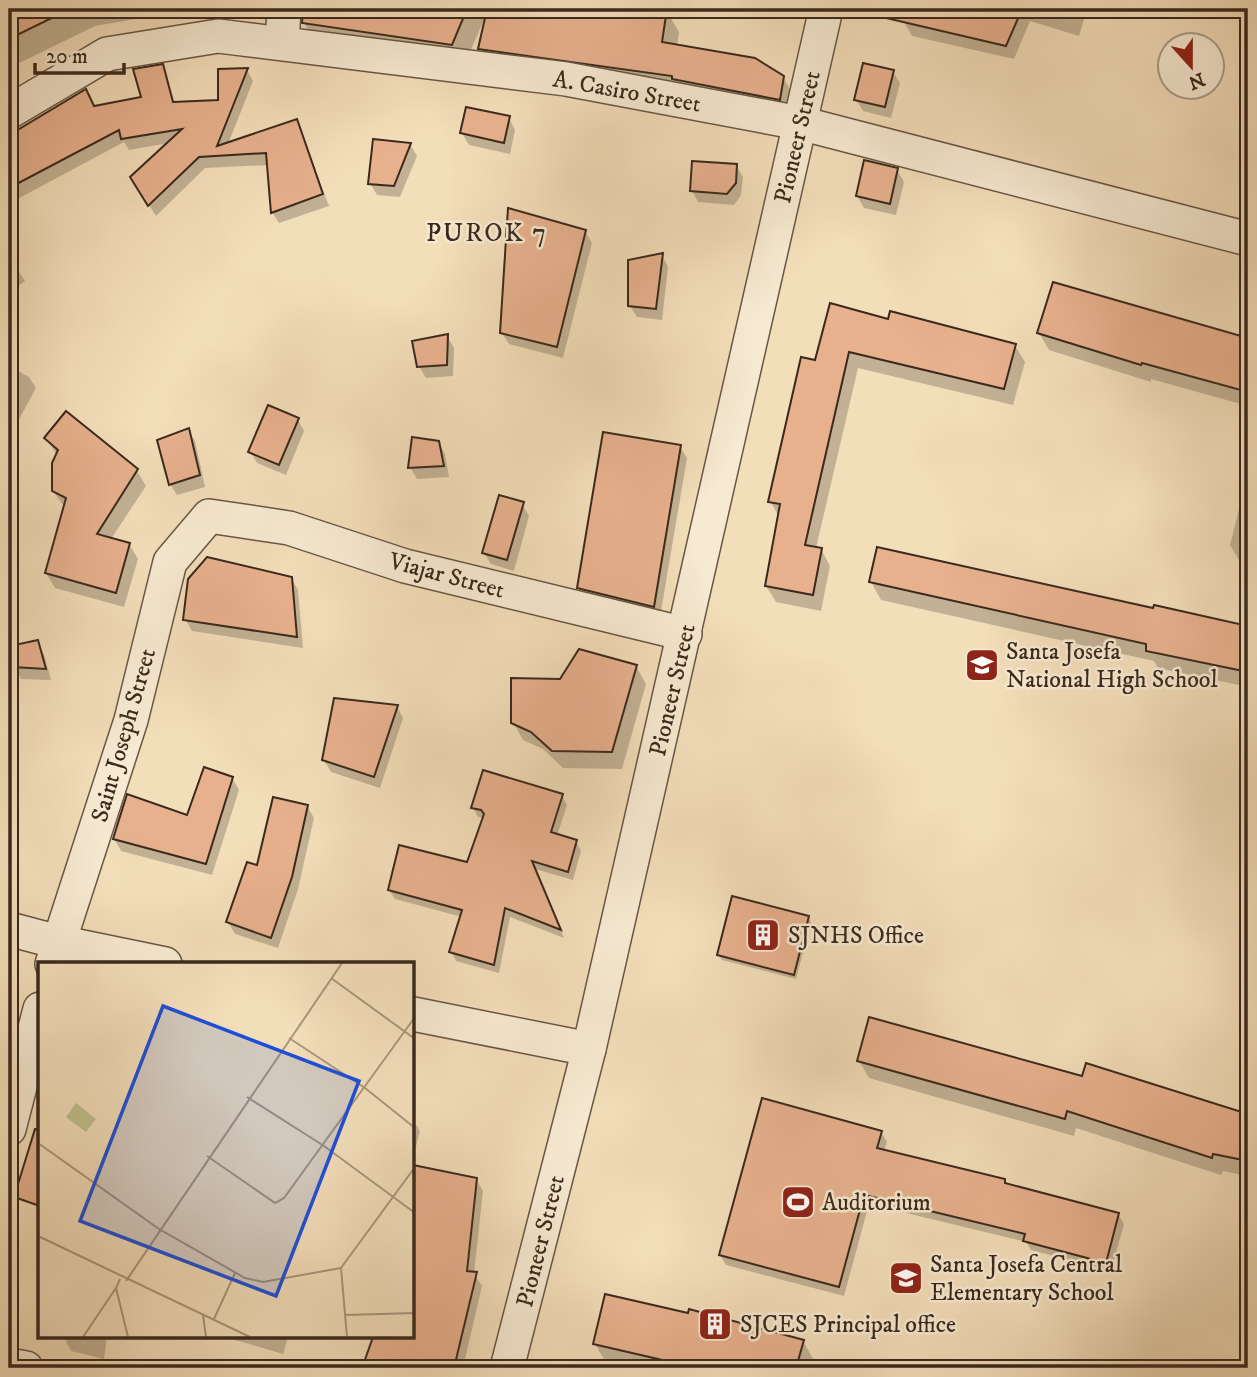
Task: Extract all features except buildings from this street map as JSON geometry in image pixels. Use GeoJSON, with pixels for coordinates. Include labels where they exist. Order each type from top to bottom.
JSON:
{"type":"FeatureCollection","features":[{"type":"Feature","properties":{"kind":"street"},"geometry":{"type":"LineString","coordinates":[[282,43],[284,9]]}},
{"type":"Feature","properties":{"kind":"street","name":"Pioneer Street"},"geometry":{"type":"LineString","coordinates":[[507,1368],[589,1049],[826,9]]}},
{"type":"Feature","properties":{"kind":"street","name":"A. Casiro Street"},"geometry":{"type":"LineString","coordinates":[[9,112],[107,54],[218,36],[566,79],[800,122],[1248,239]]}},
{"type":"Feature","properties":{"kind":"street","name":"Viajar Street"},"geometry":{"type":"LineString","coordinates":[[209,516],[289,528],[405,566],[685,634]]}},
{"type":"Feature","properties":{"kind":"street","name":"Saint Joseph Street"},"geometry":{"type":"LineString","coordinates":[[55,953],[131,720],[170,562],[209,516]]}},
{"type":"Feature","properties":{"kind":"street"},"geometry":{"type":"LineString","coordinates":[[9,929],[55,953],[145,962]]}},
{"type":"Feature","properties":{"kind":"street"},"geometry":{"type":"LineString","coordinates":[[415,1014],[589,1049]]}},
{"type":"Feature","properties":{"kind":"street"},"geometry":{"type":"LineString","coordinates":[[9,1129],[38,1017]]}},
{"type":"Feature","properties":{"kind":"street"},"geometry":{"type":"LineString","coordinates":[[9,1365],[26,1368]]}},
{"type":"Feature","properties":{"kind":"place","name":"Santa Josefa National High School"},"geometry":{"type":"Point","coordinates":[982,665]}},
{"type":"Feature","properties":{"kind":"place","name":"SJNHS Office"},"geometry":{"type":"Point","coordinates":[763,935]}},
{"type":"Feature","properties":{"kind":"place","name":"Auditorium"},"geometry":{"type":"Point","coordinates":[798,1202]}},
{"type":"Feature","properties":{"kind":"place","name":"Santa Josefa Central Elementary School"},"geometry":{"type":"Point","coordinates":[906,1278]}},
{"type":"Feature","properties":{"kind":"place","name":"SJCES Principal office"},"geometry":{"type":"Point","coordinates":[715,1324]}},
{"type":"Feature","properties":{"kind":"district","name":"PUROK 7"},"geometry":{"type":"Point","coordinates":[487,232]}}]}
